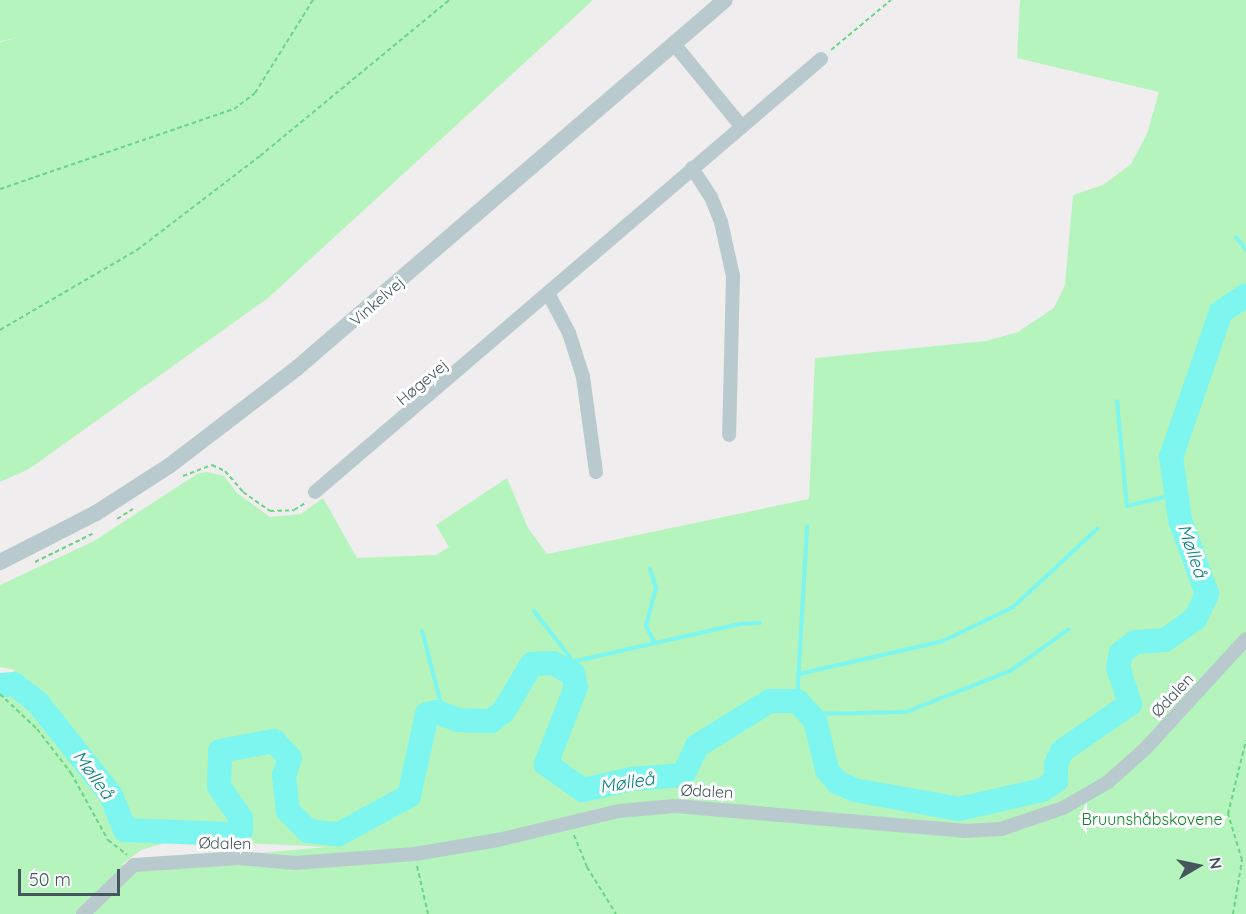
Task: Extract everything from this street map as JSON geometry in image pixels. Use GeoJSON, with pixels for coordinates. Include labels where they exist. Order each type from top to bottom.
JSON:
{"type":"FeatureCollection","features":[{"type":"Feature","properties":{"kind":"street","name":"Vinkelvej"},"geometry":{"type":"LineString","coordinates":[[0,562],[96,513],[187,452],[358,318],[725,0]]}},
{"type":"Feature","properties":{"kind":"street"},"geometry":{"type":"LineString","coordinates":[[674,44],[742,127]]}},
{"type":"Feature","properties":{"kind":"street","name":"Høgevej"},"geometry":{"type":"LineString","coordinates":[[315,492],[549,295],[692,168],[821,59]]}},
{"type":"Feature","properties":{"kind":"street"},"geometry":{"type":"LineString","coordinates":[[692,168],[711,197],[721,222],[733,276],[729,435]]}},
{"type":"Feature","properties":{"kind":"street"},"geometry":{"type":"LineString","coordinates":[[549,295],[569,333],[583,377],[596,472]]}},
{"type":"Feature","properties":{"kind":"street","name":"Ødalen"},"geometry":{"type":"LineString","coordinates":[[83,914],[134,865],[239,858],[295,863],[416,854],[570,824],[619,812],[675,806],[964,831],[1001,829],[1034,820],[1107,782],[1146,748],[1246,639]]}},
{"type":"Feature","properties":{"kind":"path"},"geometry":{"type":"LineString","coordinates":[[0,189],[234,109],[255,93],[313,0]]}},
{"type":"Feature","properties":{"kind":"path"},"geometry":{"type":"LineString","coordinates":[[0,330],[137,250],[260,156],[448,0]]}},
{"type":"Feature","properties":{"kind":"path"},"geometry":{"type":"LineString","coordinates":[[821,59],[891,0]]}},
{"type":"Feature","properties":{"kind":"path"},"geometry":{"type":"LineString","coordinates":[[180,478],[212,465],[225,471],[261,507],[282,513],[309,502],[315,492]]}},
{"type":"Feature","properties":{"kind":"path"},"geometry":{"type":"LineString","coordinates":[[110,523],[140,504]]}},
{"type":"Feature","properties":{"kind":"path"},"geometry":{"type":"LineString","coordinates":[[30,565],[100,529]]}},
{"type":"Feature","properties":{"kind":"path"},"geometry":{"type":"LineString","coordinates":[[0,694],[37,729],[71,773],[108,840],[129,856]]}},
{"type":"Feature","properties":{"kind":"path"},"geometry":{"type":"LineString","coordinates":[[1233,914],[1242,860],[1228,814],[1246,740]]}},
{"type":"Feature","properties":{"kind":"path"},"geometry":{"type":"LineString","coordinates":[[570,824],[587,867],[616,914]]}},
{"type":"Feature","properties":{"kind":"path"},"geometry":{"type":"LineString","coordinates":[[416,854],[428,914]]}},
{"type":"Feature","properties":{"kind":"green space"},"geometry":{"type":"Polygon","coordinates":[[[0,0],[593,0],[268,298],[29,469],[0,482],[0,42],[17,38],[0,41],[0,0]]]}},
{"type":"Feature","properties":{"kind":"green space","name":"Bruunshåbskovene"},"geometry":{"type":"Polygon","coordinates":[[[1020,0],[1246,0],[1246,914],[0,914],[0,677],[16,670],[0,667],[0,585],[94,541],[197,474],[207,472],[224,476],[237,493],[270,517],[301,514],[323,498],[357,558],[436,555],[449,547],[436,525],[507,478],[528,528],[547,554],[809,499],[815,358],[986,341],[1018,332],[1054,308],[1065,285],[1073,195],[1103,185],[1131,164],[1147,134],[1159,92],[1017,58],[1020,0]],[[171,841],[141,850],[121,865],[327,847],[171,841]]]}},
{"type":"Feature","properties":{"kind":"waterway"},"geometry":{"type":"LineString","coordinates":[[1236,237],[1246,250]]}},
{"type":"Feature","properties":{"kind":"waterway","name":"Mølleå"},"geometry":{"type":"LineString","coordinates":[[0,685],[14,684],[38,703],[111,795],[125,830],[230,834],[241,830],[241,818],[219,787],[220,751],[274,741],[290,758],[284,775],[288,811],[308,831],[339,834],[409,796],[427,714],[437,712],[458,720],[491,721],[503,712],[532,664],[553,663],[573,674],[576,687],[546,764],[583,790],[632,779],[683,775],[697,746],[770,701],[797,701],[815,720],[827,770],[837,782],[855,790],[959,809],[1042,790],[1056,781],[1056,764],[1062,751],[1130,704],[1118,668],[1121,653],[1135,642],[1165,640],[1195,619],[1207,594],[1180,520],[1171,457],[1221,312],[1246,295]]}},
{"type":"Feature","properties":{"kind":"waterway"},"geometry":{"type":"LineString","coordinates":[[1117,401],[1127,506],[1176,494]]}},
{"type":"Feature","properties":{"kind":"waterway"},"geometry":{"type":"LineString","coordinates":[[797,701],[807,526]]}},
{"type":"Feature","properties":{"kind":"waterway"},"geometry":{"type":"LineString","coordinates":[[799,674],[943,641],[1013,607],[1097,529]]}},
{"type":"Feature","properties":{"kind":"waterway"},"geometry":{"type":"LineString","coordinates":[[650,569],[656,588],[646,626],[654,642]]}},
{"type":"Feature","properties":{"kind":"waterway"},"geometry":{"type":"LineString","coordinates":[[534,611],[570,657],[573,674]]}},
{"type":"Feature","properties":{"kind":"waterway"},"geometry":{"type":"LineString","coordinates":[[571,662],[740,624],[760,623]]}},
{"type":"Feature","properties":{"kind":"waterway"},"geometry":{"type":"LineString","coordinates":[[809,714],[906,712],[1010,671],[1069,629]]}},
{"type":"Feature","properties":{"kind":"waterway"},"geometry":{"type":"LineString","coordinates":[[422,631],[444,715]]}}]}
